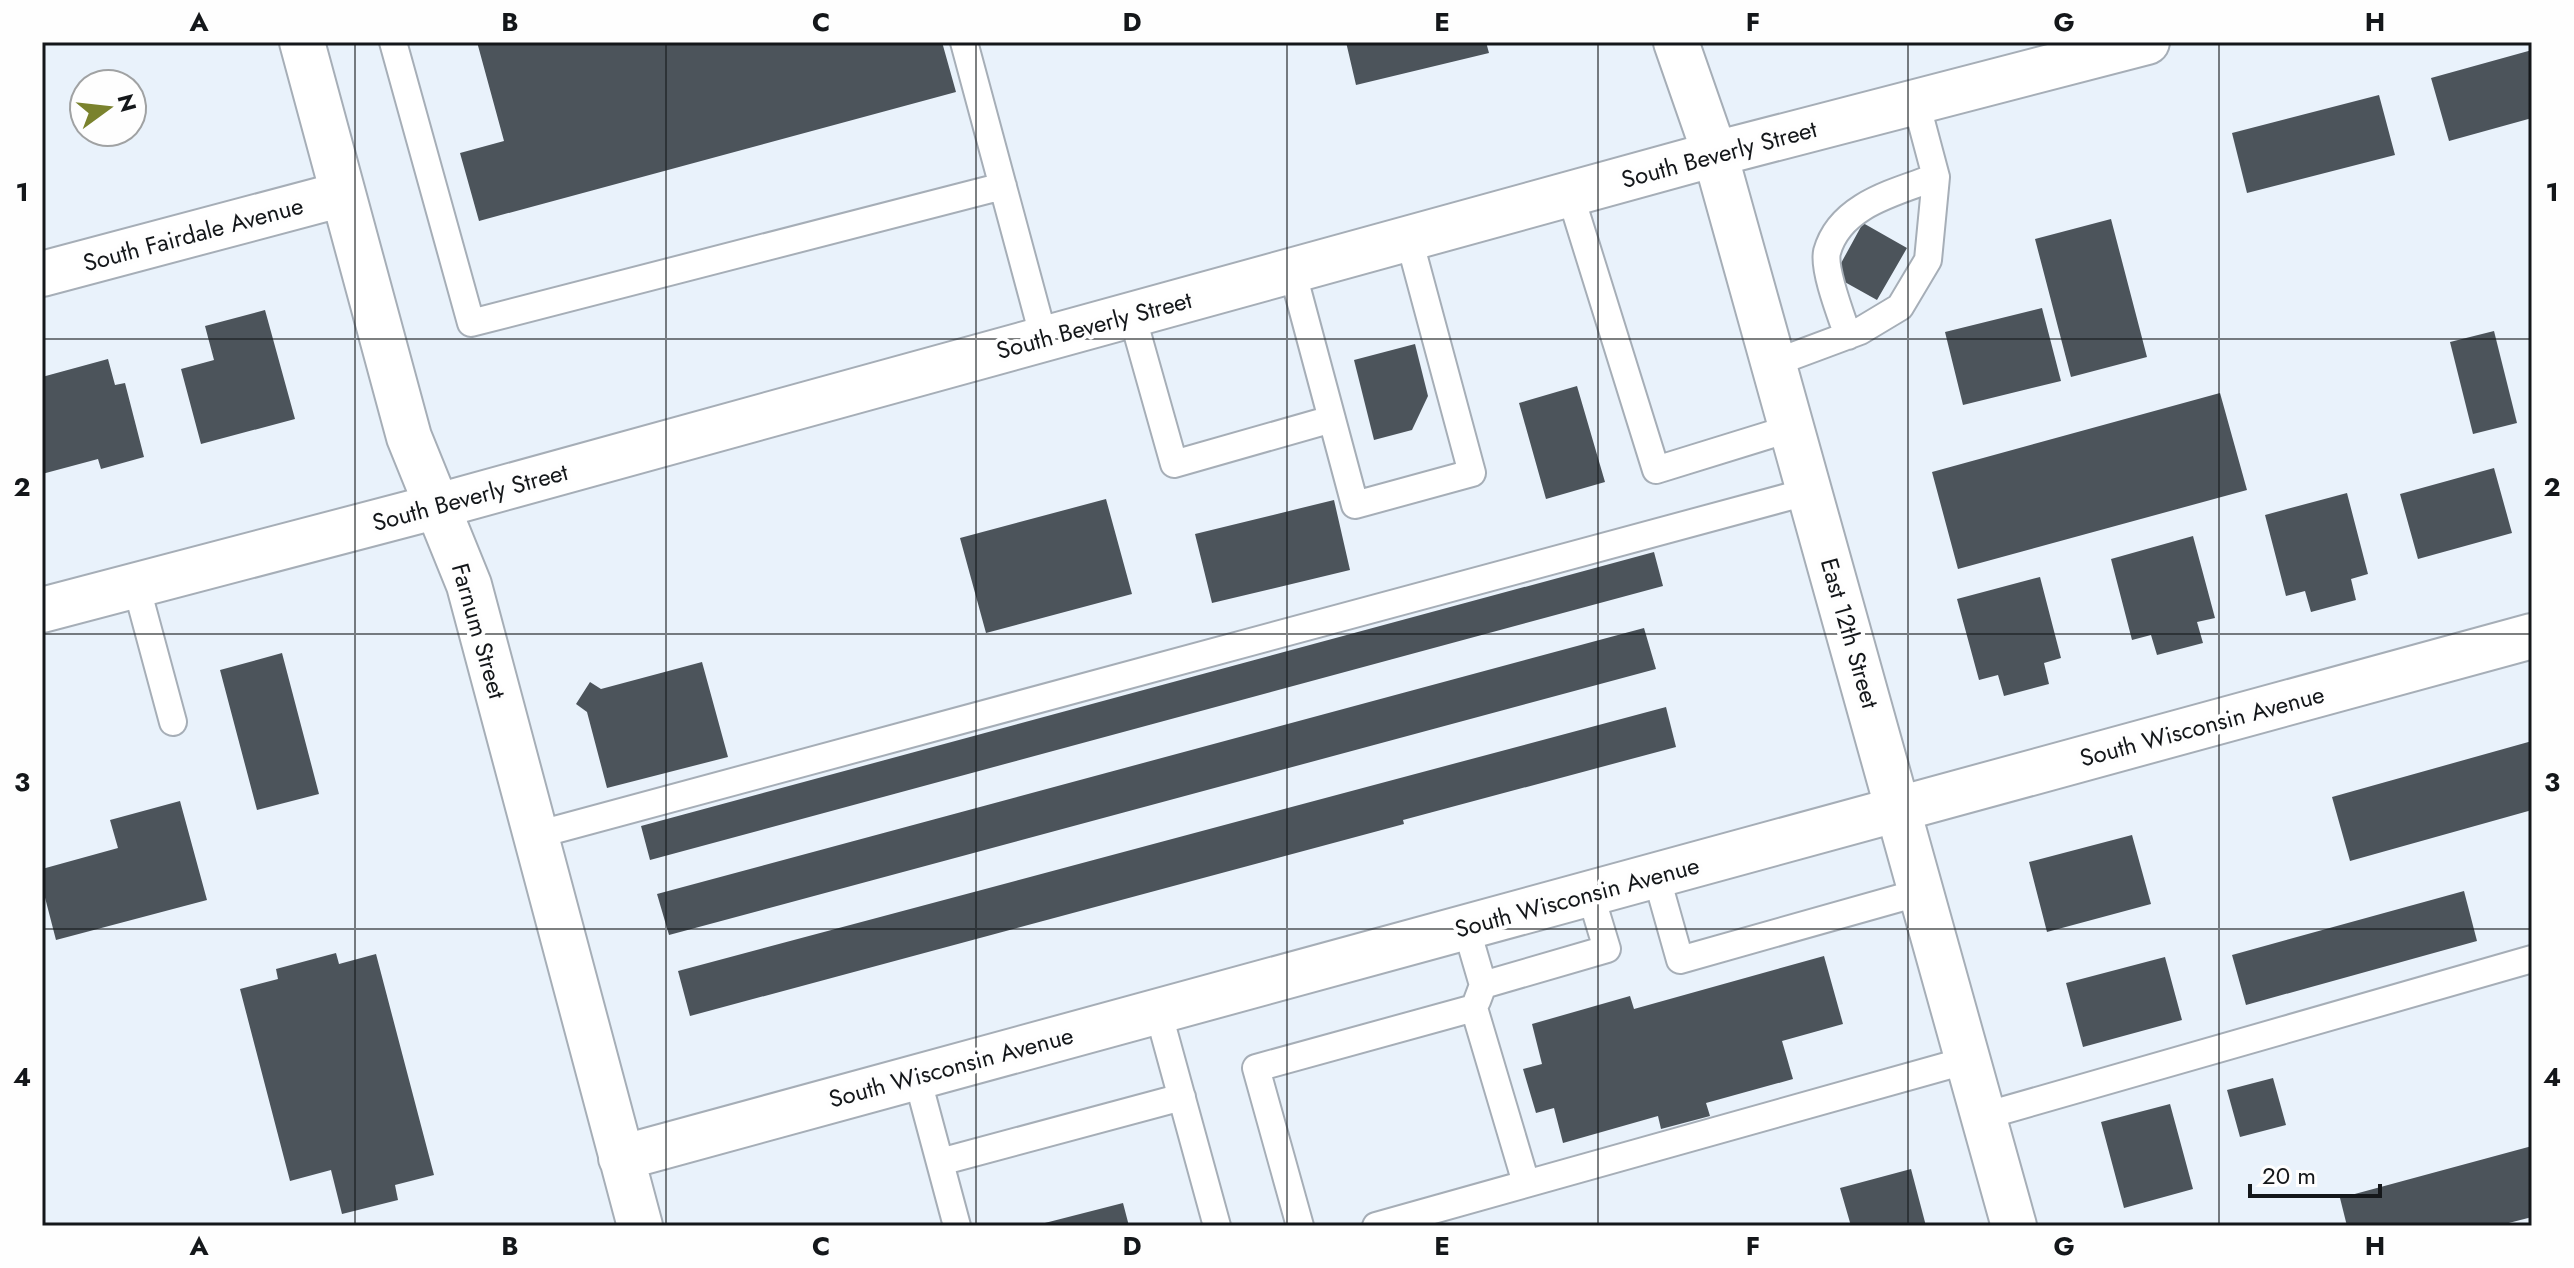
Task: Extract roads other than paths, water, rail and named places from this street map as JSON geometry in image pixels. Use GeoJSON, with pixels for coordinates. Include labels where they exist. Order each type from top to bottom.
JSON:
{"type":"FeatureCollection","features":[{"type":"Feature","properties":{"kind":"street","name":"Farnum Street"},"geometry":{"type":"LineString","coordinates":[[302,42],[409,437],[469,585],[640,1226]]}},
{"type":"Feature","properties":{"kind":"street","name":"East 12th Street"},"geometry":{"type":"LineString","coordinates":[[1676,42],[1715,154],[2014,1226]]}},
{"type":"Feature","properties":{"kind":"street","name":"South Beverly Street"},"geometry":{"type":"LineString","coordinates":[[42,610],[438,506],[1715,154],[2147,42]]}},
{"type":"Feature","properties":{"kind":"street","name":"South Fairdale Avenue"},"geometry":{"type":"LineString","coordinates":[[42,274],[343,194]]}},
{"type":"Feature","properties":{"kind":"street","name":"South Wisconsin Avenue"},"geometry":{"type":"LineString","coordinates":[[621,1158],[2532,636]]}},
{"type":"Feature","properties":{"kind":"lane"},"geometry":{"type":"LineString","coordinates":[[393,42],[471,323],[1003,186]]}},
{"type":"Feature","properties":{"kind":"lane"},"geometry":{"type":"LineString","coordinates":[[964,42],[1044,339]]}},
{"type":"Feature","properties":{"kind":"lane"},"geometry":{"type":"LineString","coordinates":[[1774,363],[1848,336],[1900,307],[1928,260],[1936,177],[1916,102]]}},
{"type":"Feature","properties":{"kind":"lane"},"geometry":{"type":"LineString","coordinates":[[1848,336],[1832,289],[1826,254],[1837,232],[1861,206],[1936,177]]}},
{"type":"Feature","properties":{"kind":"lane"},"geometry":{"type":"LineString","coordinates":[[1570,194],[1656,470],[1792,428]]}},
{"type":"Feature","properties":{"kind":"lane"},"geometry":{"type":"LineString","coordinates":[[1292,270],[1355,505],[1472,473],[1409,239]]}},
{"type":"Feature","properties":{"kind":"lane"},"geometry":{"type":"LineString","coordinates":[[1132,315],[1174,464],[1332,419]]}},
{"type":"Feature","properties":{"kind":"lane"},"geometry":{"type":"LineString","coordinates":[[536,835],[1810,491]]}},
{"type":"Feature","properties":{"kind":"lane"},"geometry":{"type":"LineString","coordinates":[[136,585],[173,722]]}},
{"type":"Feature","properties":{"kind":"lane"},"geometry":{"type":"LineString","coordinates":[[1656,875],[1680,960],[1921,892]]}},
{"type":"Feature","properties":{"kind":"lane"},"geometry":{"type":"LineString","coordinates":[[1300,1226],[1256,1068],[1479,996],[1607,949],[1590,893]]}},
{"type":"Feature","properties":{"kind":"lane"},"geometry":{"type":"LineString","coordinates":[[1466,927],[1479,996],[1526,1183]]}},
{"type":"Feature","properties":{"kind":"lane"},"geometry":{"type":"LineString","coordinates":[[1984,1116],[2532,959]]}},
{"type":"Feature","properties":{"kind":"lane"},"geometry":{"type":"LineString","coordinates":[[1158,1011],[1217,1226]]}},
{"type":"Feature","properties":{"kind":"lane"},"geometry":{"type":"LineString","coordinates":[[1376,1226],[1968,1060]]}},
{"type":"Feature","properties":{"kind":"lane"},"geometry":{"type":"LineString","coordinates":[[917,1077],[957,1226]]}},
{"type":"Feature","properties":{"kind":"lane"},"geometry":{"type":"LineString","coordinates":[[940,1162],[1182,1097]]}}]}
